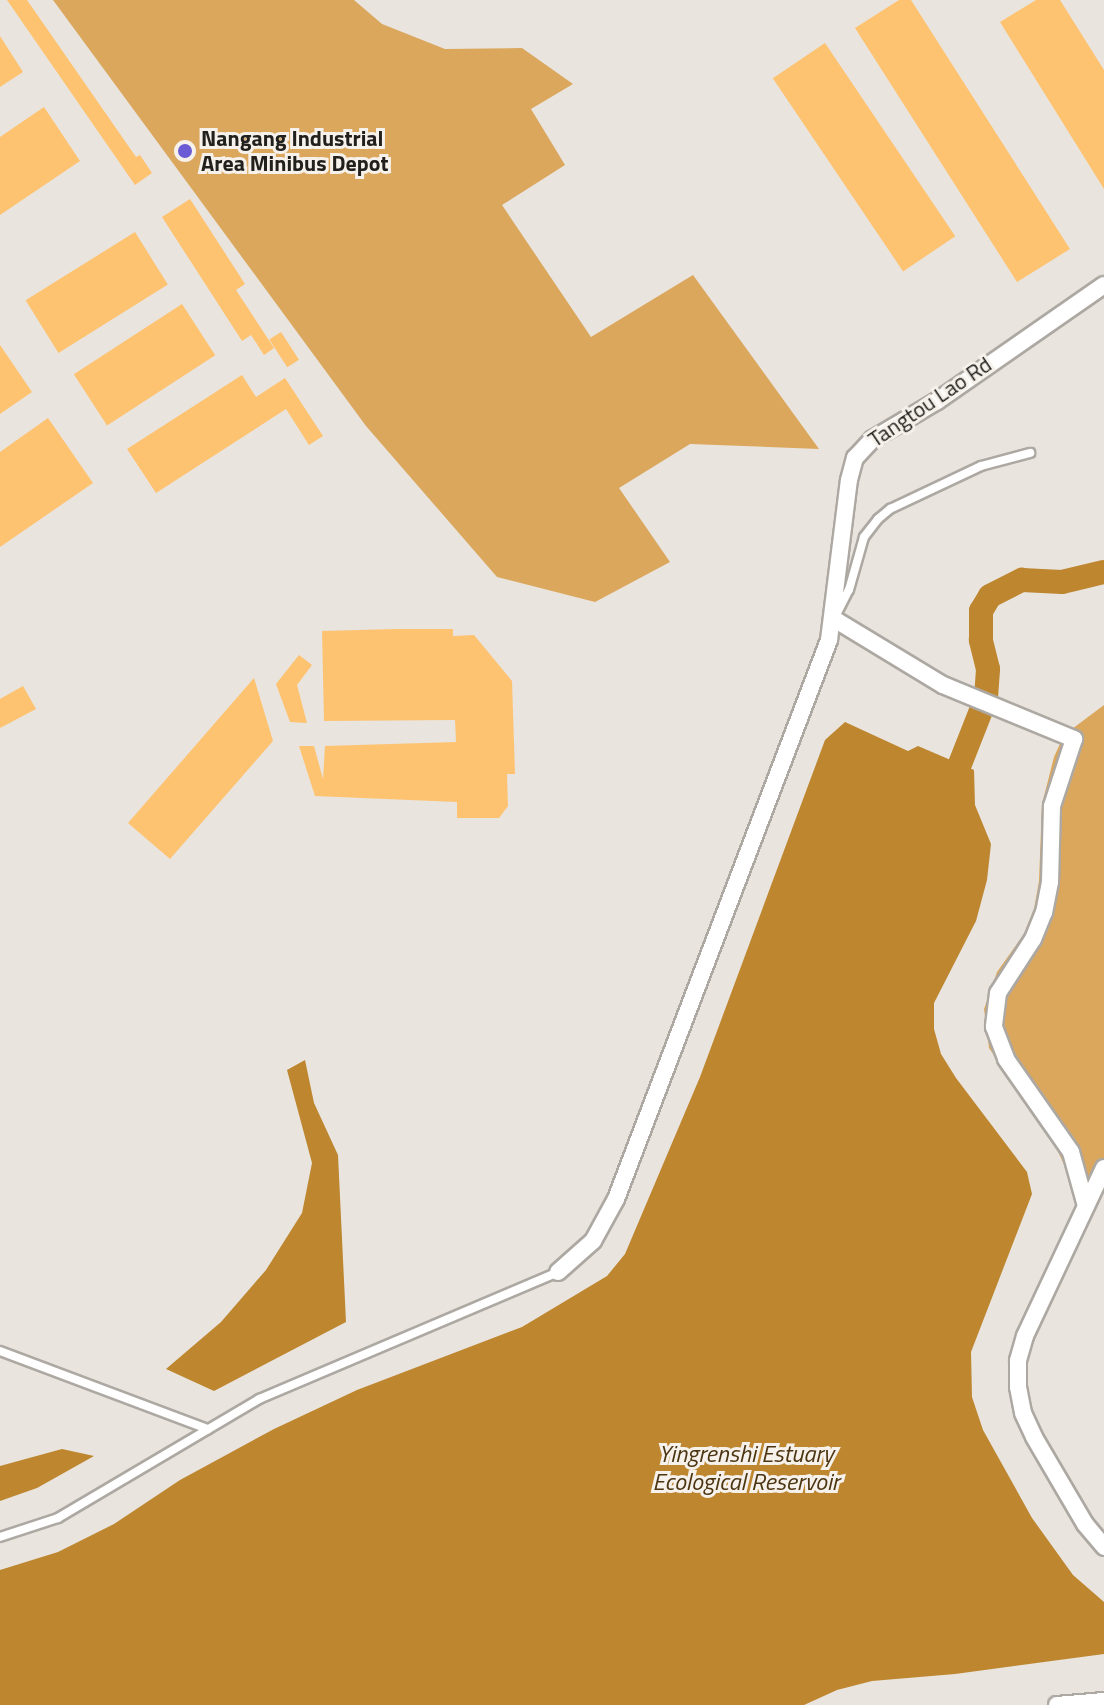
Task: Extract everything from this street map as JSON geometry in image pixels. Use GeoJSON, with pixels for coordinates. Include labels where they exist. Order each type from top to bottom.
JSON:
{"type":"FeatureCollection","features":[{"type":"Feature","properties":{"kind":"street","name":"Tangtou Lao Rd"},"geometry":{"type":"LineString","coordinates":[[558,1272],[593,1241],[616,1199],[829,640],[849,480],[862,447],[1104,285]]}},
{"type":"Feature","properties":{"kind":"street"},"geometry":{"type":"LineString","coordinates":[[834,619],[943,685],[1074,739],[1052,806],[1050,882],[1044,912],[1033,939],[998,993],[994,1027],[1006,1059],[1071,1152],[1086,1206]]}},
{"type":"Feature","properties":{"kind":"street"},"geometry":{"type":"LineString","coordinates":[[1104,1168],[1025,1336],[1018,1361],[1018,1387],[1023,1413],[1034,1437],[1085,1524],[1104,1547]]}},
{"type":"Feature","properties":{"kind":"street"},"geometry":{"type":"LineString","coordinates":[[1057,1705],[1104,1701]]}},
{"type":"Feature","properties":{"kind":"lane"},"geometry":{"type":"LineString","coordinates":[[834,619],[849,590],[864,537],[878,519],[890,509],[981,466],[1030,453]]}},
{"type":"Feature","properties":{"kind":"lane"},"geometry":{"type":"LineString","coordinates":[[0,1537],[58,1518],[259,1399],[558,1272]]}},
{"type":"Feature","properties":{"kind":"lane"},"geometry":{"type":"LineString","coordinates":[[0,1351],[208,1429]]}},
{"type":"Feature","properties":{"kind":"shaded area"},"geometry":{"type":"Polygon","coordinates":[[[53,0],[354,0],[382,24],[445,49],[522,48],[573,84],[531,109],[565,165],[502,205],[591,337],[693,275],[819,449],[690,444],[619,488],[670,562],[595,602],[497,577],[366,426],[53,0]]]}},
{"type":"Feature","properties":{"kind":"shaded area"},"geometry":{"type":"Polygon","coordinates":[[[1104,705],[1104,1184],[1089,1214],[1076,1208],[1068,1173],[1053,1141],[989,1048],[984,1009],[997,972],[1024,934],[1034,909],[1039,881],[1042,804],[1054,757],[1064,735],[1104,705]]]}},
{"type":"Feature","properties":{"kind":"water","name":"Yingrenshi Estuary Ecological Reservoir"},"geometry":{"type":"Polygon","coordinates":[[[845,722],[908,751],[918,746],[974,770],[975,805],[991,844],[987,880],[976,921],[934,1003],[934,1029],[941,1054],[956,1078],[1027,1172],[1032,1194],[971,1352],[972,1397],[983,1430],[1032,1518],[1073,1575],[1104,1602],[1104,1654],[955,1674],[872,1681],[837,1690],[804,1705],[0,1705],[0,1570],[58,1552],[114,1524],[180,1480],[274,1429],[357,1390],[522,1327],[607,1276],[625,1254],[700,1077],[825,740],[845,722]]]}},
{"type":"Feature","properties":{"kind":"water"},"geometry":{"type":"Polygon","coordinates":[[[305,1060],[314,1103],[338,1155],[346,1322],[214,1391],[166,1369],[221,1322],[266,1270],[302,1213],[312,1163],[287,1070],[305,1060]]]}},
{"type":"Feature","properties":{"kind":"water"},"geometry":{"type":"Polygon","coordinates":[[[62,1449],[94,1456],[37,1488],[0,1501],[0,1466],[62,1449]]]}},
{"type":"Feature","properties":{"kind":"building"},"geometry":{"type":"Polygon","coordinates":[[[7,0],[27,0],[136,157],[140,155],[152,173],[135,185],[7,0]]]}},
{"type":"Feature","properties":{"kind":"building"},"geometry":{"type":"Polygon","coordinates":[[[899,0],[911,0],[1070,249],[1017,282],[855,28],[899,0]]]}},
{"type":"Feature","properties":{"kind":"building"},"geometry":{"type":"Polygon","coordinates":[[[1036,0],[1060,0],[1104,70],[1104,189],[1000,22],[1036,0]]]}},
{"type":"Feature","properties":{"kind":"building"},"geometry":{"type":"Polygon","coordinates":[[[0,36],[23,72],[0,87],[0,36]]]}},
{"type":"Feature","properties":{"kind":"building"},"geometry":{"type":"Polygon","coordinates":[[[825,43],[955,236],[903,271],[773,78],[825,43]]]}},
{"type":"Feature","properties":{"kind":"building"},"geometry":{"type":"Polygon","coordinates":[[[44,107],[80,161],[0,215],[0,137],[44,107]]]}},
{"type":"Feature","properties":{"kind":"building"},"geometry":{"type":"Polygon","coordinates":[[[190,199],[245,284],[236,290],[274,348],[264,355],[251,335],[242,341],[162,217],[190,199]]]}},
{"type":"Feature","properties":{"kind":"building"},"geometry":{"type":"Polygon","coordinates":[[[135,232],[168,285],[58,353],[26,300],[135,232]]]}},
{"type":"Feature","properties":{"kind":"building"},"geometry":{"type":"Polygon","coordinates":[[[182,304],[215,355],[107,425],[74,374],[182,304]]]}},
{"type":"Feature","properties":{"kind":"building"},"geometry":{"type":"Polygon","coordinates":[[[281,332],[299,360],[287,367],[269,340],[281,332]]]}},
{"type":"Feature","properties":{"kind":"building"},"geometry":{"type":"Polygon","coordinates":[[[0,345],[32,392],[0,414],[0,345]]]}},
{"type":"Feature","properties":{"kind":"building"},"geometry":{"type":"Polygon","coordinates":[[[242,375],[256,397],[285,378],[323,436],[309,445],[286,409],[156,493],[127,449],[242,375]]]}},
{"type":"Feature","properties":{"kind":"building"},"geometry":{"type":"Polygon","coordinates":[[[48,418],[93,483],[0,547],[0,452],[48,418]]]}},
{"type":"Feature","properties":{"kind":"building"},"geometry":{"type":"Polygon","coordinates":[[[453,629],[453,636],[474,635],[512,681],[515,774],[507,774],[508,806],[499,818],[457,818],[457,802],[315,796],[299,746],[314,746],[323,779],[325,746],[456,742],[455,720],[324,721],[322,631],[453,629]]]}},
{"type":"Feature","properties":{"kind":"building"},"geometry":{"type":"Polygon","coordinates":[[[299,655],[312,665],[297,685],[307,723],[290,722],[276,684],[299,655]]]}},
{"type":"Feature","properties":{"kind":"building"},"geometry":{"type":"Polygon","coordinates":[[[254,678],[273,741],[170,859],[128,823],[254,678]]]}},
{"type":"Feature","properties":{"kind":"building"},"geometry":{"type":"Polygon","coordinates":[[[23,686],[36,709],[0,728],[0,699],[23,686]]]}},
{"type":"Feature","properties":{"kind":"waterway"},"geometry":{"type":"LineString","coordinates":[[960,764],[986,698],[988,669],[981,640],[981,611],[990,596],[1022,580],[1062,582],[1104,572]]}},
{"type":"Feature","properties":{"kind":"place","name":"Nangang Industrial Area Minibus Depot"},"geometry":{"type":"Point","coordinates":[185,151]}}]}
